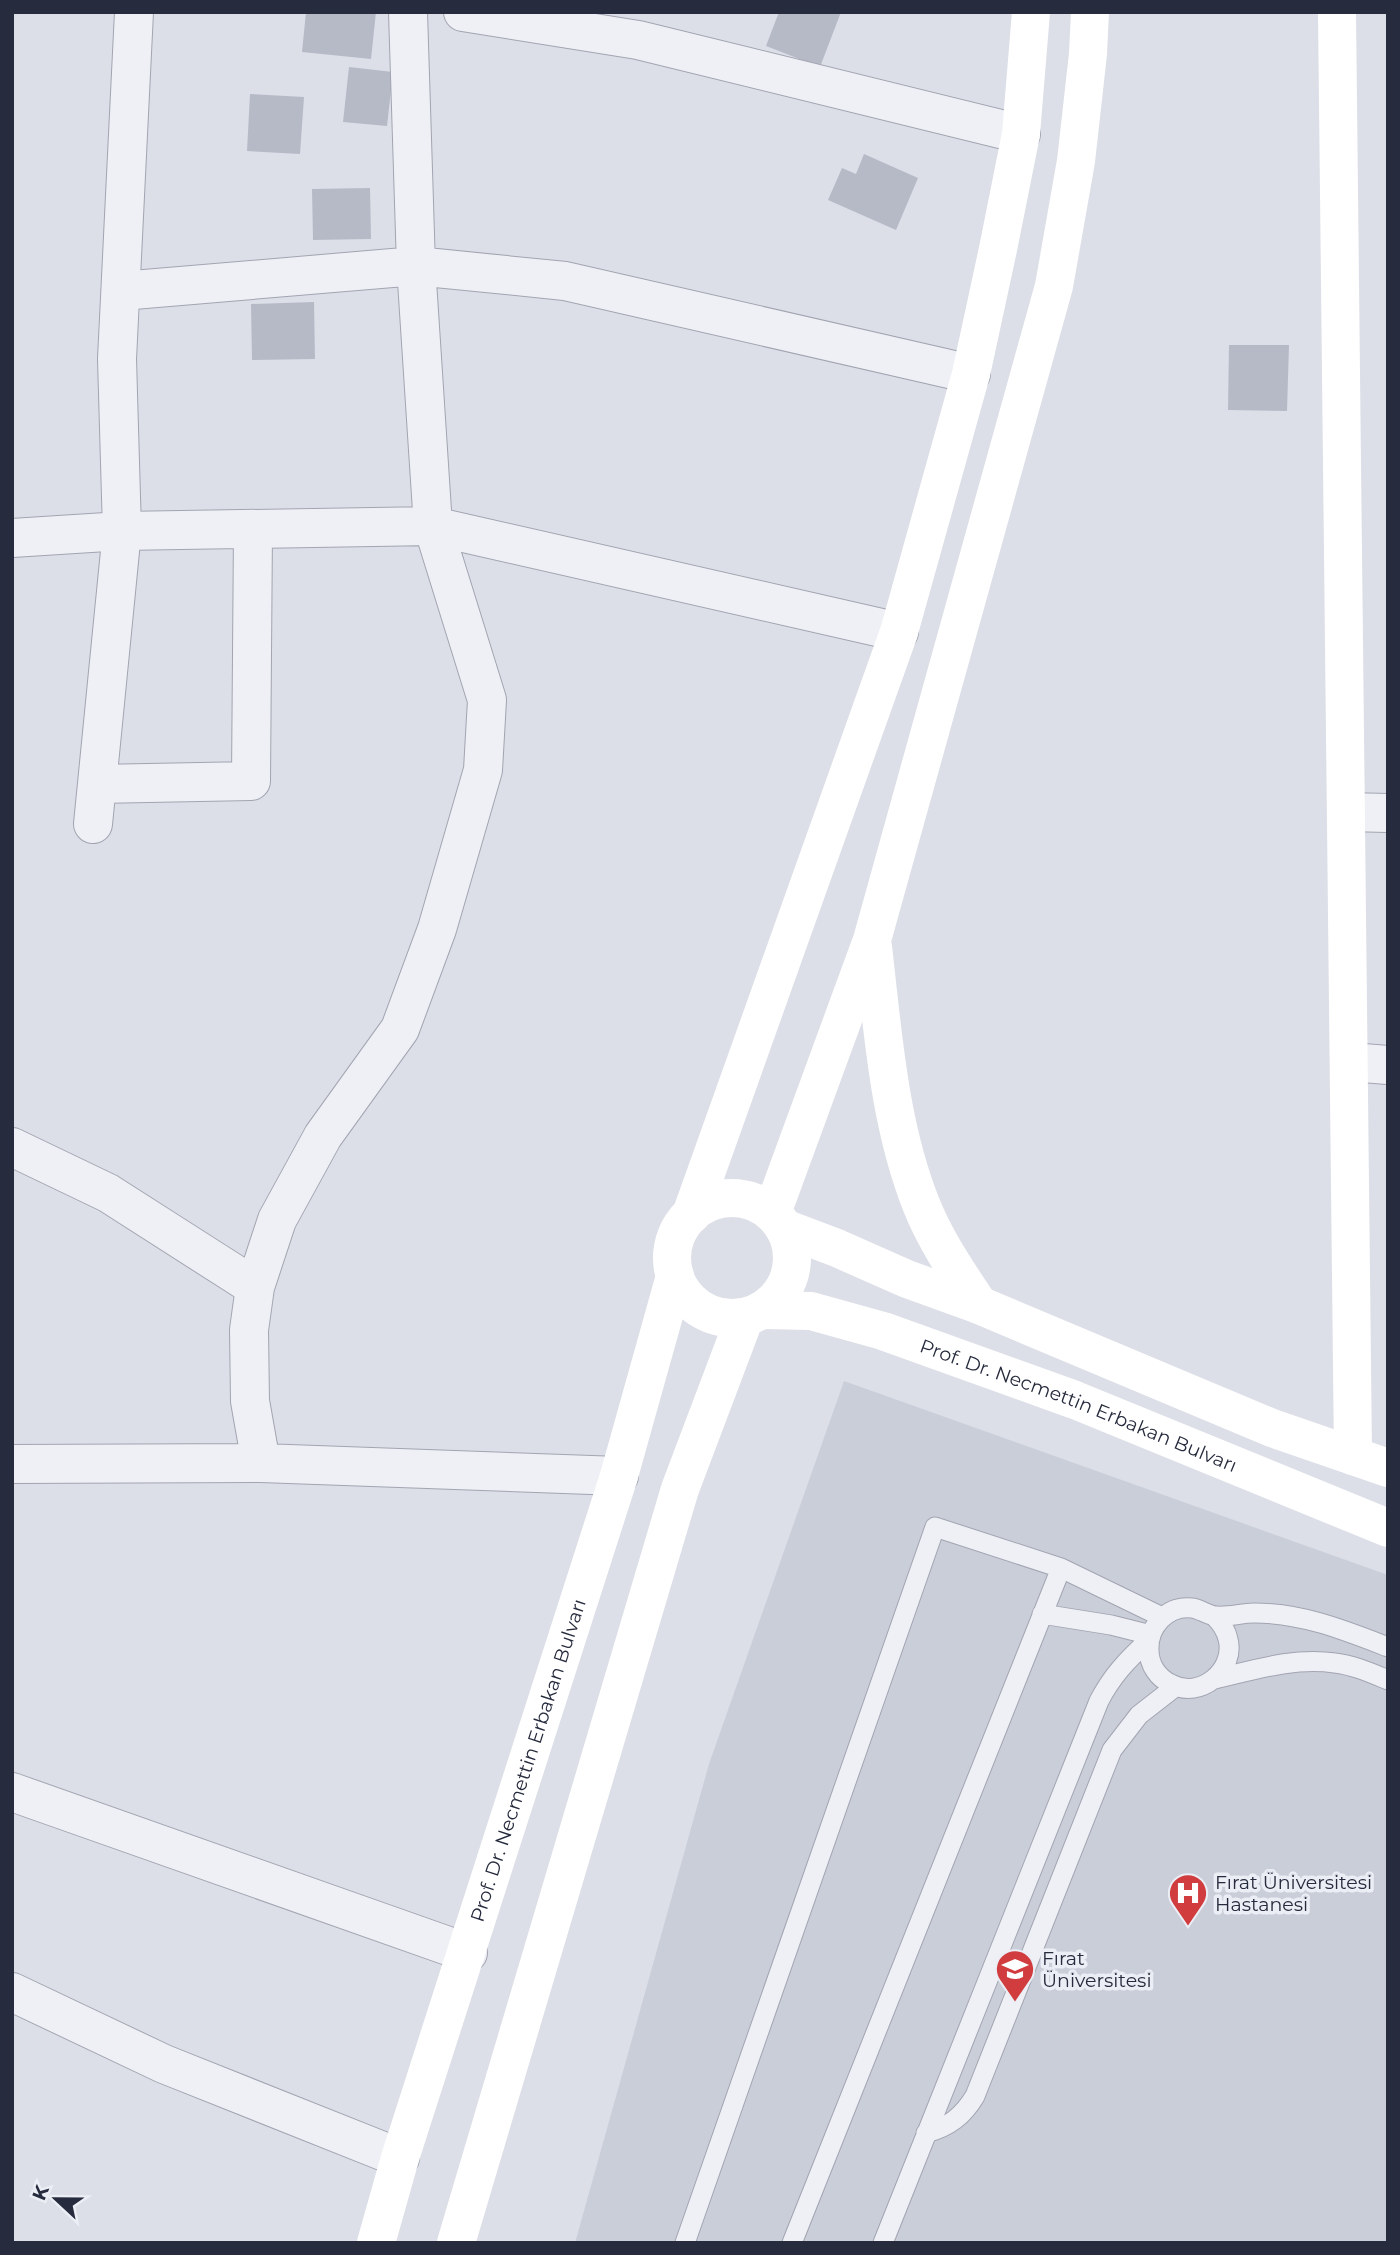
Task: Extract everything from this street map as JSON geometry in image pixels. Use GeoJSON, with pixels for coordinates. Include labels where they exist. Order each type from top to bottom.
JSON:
{"type":"FeatureCollection","features":[{"type":"Feature","properties":{"kind":"main road"},"geometry":{"type":"LineString","coordinates":[[1031,12],[1021,134],[971,374],[899,632],[691,1215],[678,1233],[673,1254],[675,1276],[682,1292],[694,1305],[710,1314],[727,1318],[754,1314],[777,1298],[788,1282],[792,1264],[791,1245],[778,1221],[872,940],[1054,286],[1076,161],[1090,12]]}},
{"type":"Feature","properties":{"kind":"main road"},"geometry":{"type":"LineString","coordinates":[[691,1215],[705,1205],[723,1199],[757,1204],[778,1221],[907,1279],[1272,1427],[1371,1462],[1350,1062],[1337,12]]}},
{"type":"Feature","properties":{"kind":"main road"},"geometry":{"type":"LineString","coordinates":[[872,940],[885,1051],[902,1148],[921,1205],[948,1258],[979,1306]]}},
{"type":"Feature","properties":{"kind":"main road","name":"Prof. Dr. Necmettin Erbakan Bulvarı"},"geometry":{"type":"LineString","coordinates":[[376,2243],[400,2158],[620,1476],[675,1276]]}},
{"type":"Feature","properties":{"kind":"main road","name":"Prof. Dr. Necmettin Erbakan Bulvarı"},"geometry":{"type":"LineString","coordinates":[[754,1314],[811,1311],[883,1331],[1075,1400],[1388,1528]]}},
{"type":"Feature","properties":{"kind":"main road"},"geometry":{"type":"LineString","coordinates":[[456,2243],[680,1489],[754,1314]]}},
{"type":"Feature","properties":{"kind":"street"},"geometry":{"type":"LineString","coordinates":[[93,824],[122,531],[117,359],[134,12]]}},
{"type":"Feature","properties":{"kind":"street"},"geometry":{"type":"LineString","coordinates":[[261,1463],[250,1401],[249,1330],[255,1287],[276,1220],[323,1136],[400,1029],[437,929],[483,770],[486,700],[433,526],[416,267],[408,12]]}},
{"type":"Feature","properties":{"kind":"street"},"geometry":{"type":"LineString","coordinates":[[463,12],[638,40],[1021,134]]}},
{"type":"Feature","properties":{"kind":"street"},"geometry":{"type":"LineString","coordinates":[[121,292],[416,267],[565,281],[971,374]]}},
{"type":"Feature","properties":{"kind":"street"},"geometry":{"type":"LineString","coordinates":[[12,538],[122,531],[433,526],[899,632]]}},
{"type":"Feature","properties":{"kind":"street"},"geometry":{"type":"LineString","coordinates":[[97,784],[251,781],[253,529]]}},
{"type":"Feature","properties":{"kind":"street"},"geometry":{"type":"LineString","coordinates":[[1347,812],[1388,813]]}},
{"type":"Feature","properties":{"kind":"street"},"geometry":{"type":"LineString","coordinates":[[1350,1062],[1388,1065]]}},
{"type":"Feature","properties":{"kind":"street"},"geometry":{"type":"LineString","coordinates":[[12,1147],[108,1193],[255,1287]]}},
{"type":"Feature","properties":{"kind":"street"},"geometry":{"type":"LineString","coordinates":[[12,1464],[261,1463],[620,1476]]}},
{"type":"Feature","properties":{"kind":"street"},"geometry":{"type":"LineString","coordinates":[[12,1792],[468,1953]]}},
{"type":"Feature","properties":{"kind":"street"},"geometry":{"type":"LineString","coordinates":[[12,1992],[164,2064],[400,2158]]}},
{"type":"Feature","properties":{"kind":"lane"},"geometry":{"type":"LineString","coordinates":[[685,2243],[935,1527],[1061,1568],[1162,1617]]}},
{"type":"Feature","properties":{"kind":"lane"},"geometry":{"type":"LineString","coordinates":[[792,2243],[1061,1568]]}},
{"type":"Feature","properties":{"kind":"lane"},"geometry":{"type":"LineString","coordinates":[[1215,1679],[1226,1661],[1229,1641],[1224,1627],[1215,1616],[1202,1609],[1188,1607],[1162,1617],[1153,1628],[1149,1656],[1153,1668],[1175,1687],[1189,1689],[1203,1686],[1215,1679],[1282,1663],[1310,1661],[1336,1663],[1388,1680]]}},
{"type":"Feature","properties":{"kind":"lane"},"geometry":{"type":"LineString","coordinates":[[1215,1616],[1254,1613],[1312,1620],[1388,1647]]}},
{"type":"Feature","properties":{"kind":"lane"},"geometry":{"type":"LineString","coordinates":[[1042,1615],[1111,1625],[1150,1638]]}},
{"type":"Feature","properties":{"kind":"lane"},"geometry":{"type":"LineString","coordinates":[[883,2243],[1099,1701],[1109,1680],[1150,1638]]}},
{"type":"Feature","properties":{"kind":"lane"},"geometry":{"type":"LineString","coordinates":[[926,2133],[955,2121],[967,2110],[975,2096],[1112,1750],[1139,1715],[1175,1687]]}},
{"type":"Feature","properties":{"kind":"shaded area","name":"Fırat Üniversitesi"},"geometry":{"type":"Polygon","coordinates":[[[844,1381],[1388,1575],[1388,2243],[575,2243],[709,1764],[844,1381]]]}},
{"type":"Feature","properties":{"kind":"building"},"geometry":{"type":"Polygon","coordinates":[[[306,12],[376,12],[371,59],[302,52],[306,12]]]}},
{"type":"Feature","properties":{"kind":"building"},"geometry":{"type":"Polygon","coordinates":[[[779,12],[841,12],[820,67],[766,46],[779,12]]]}},
{"type":"Feature","properties":{"kind":"building"},"geometry":{"type":"Polygon","coordinates":[[[349,67],[393,72],[387,126],[343,122],[349,67]]]}},
{"type":"Feature","properties":{"kind":"building"},"geometry":{"type":"Polygon","coordinates":[[[250,94],[304,97],[300,154],[247,151],[250,94]]]}},
{"type":"Feature","properties":{"kind":"building"},"geometry":{"type":"Polygon","coordinates":[[[864,154],[918,178],[896,230],[828,200],[842,168],[856,174],[864,154]]]}},
{"type":"Feature","properties":{"kind":"building"},"geometry":{"type":"Polygon","coordinates":[[[370,188],[371,239],[313,240],[312,189],[370,188]]]}},
{"type":"Feature","properties":{"kind":"building"},"geometry":{"type":"Polygon","coordinates":[[[314,302],[315,359],[252,360],[251,304],[314,302]]]}},
{"type":"Feature","properties":{"kind":"building"},"geometry":{"type":"Polygon","coordinates":[[[1229,345],[1289,345],[1287,411],[1228,410],[1229,345]]]}},
{"type":"Feature","properties":{"kind":"place","name":"Fırat Üniversitesi Hastanesi"},"geometry":{"type":"Point","coordinates":[1188,1927]}},
{"type":"Feature","properties":{"kind":"place","name":"Fırat Üniversitesi"},"geometry":{"type":"Point","coordinates":[1015,2003]}}]}
